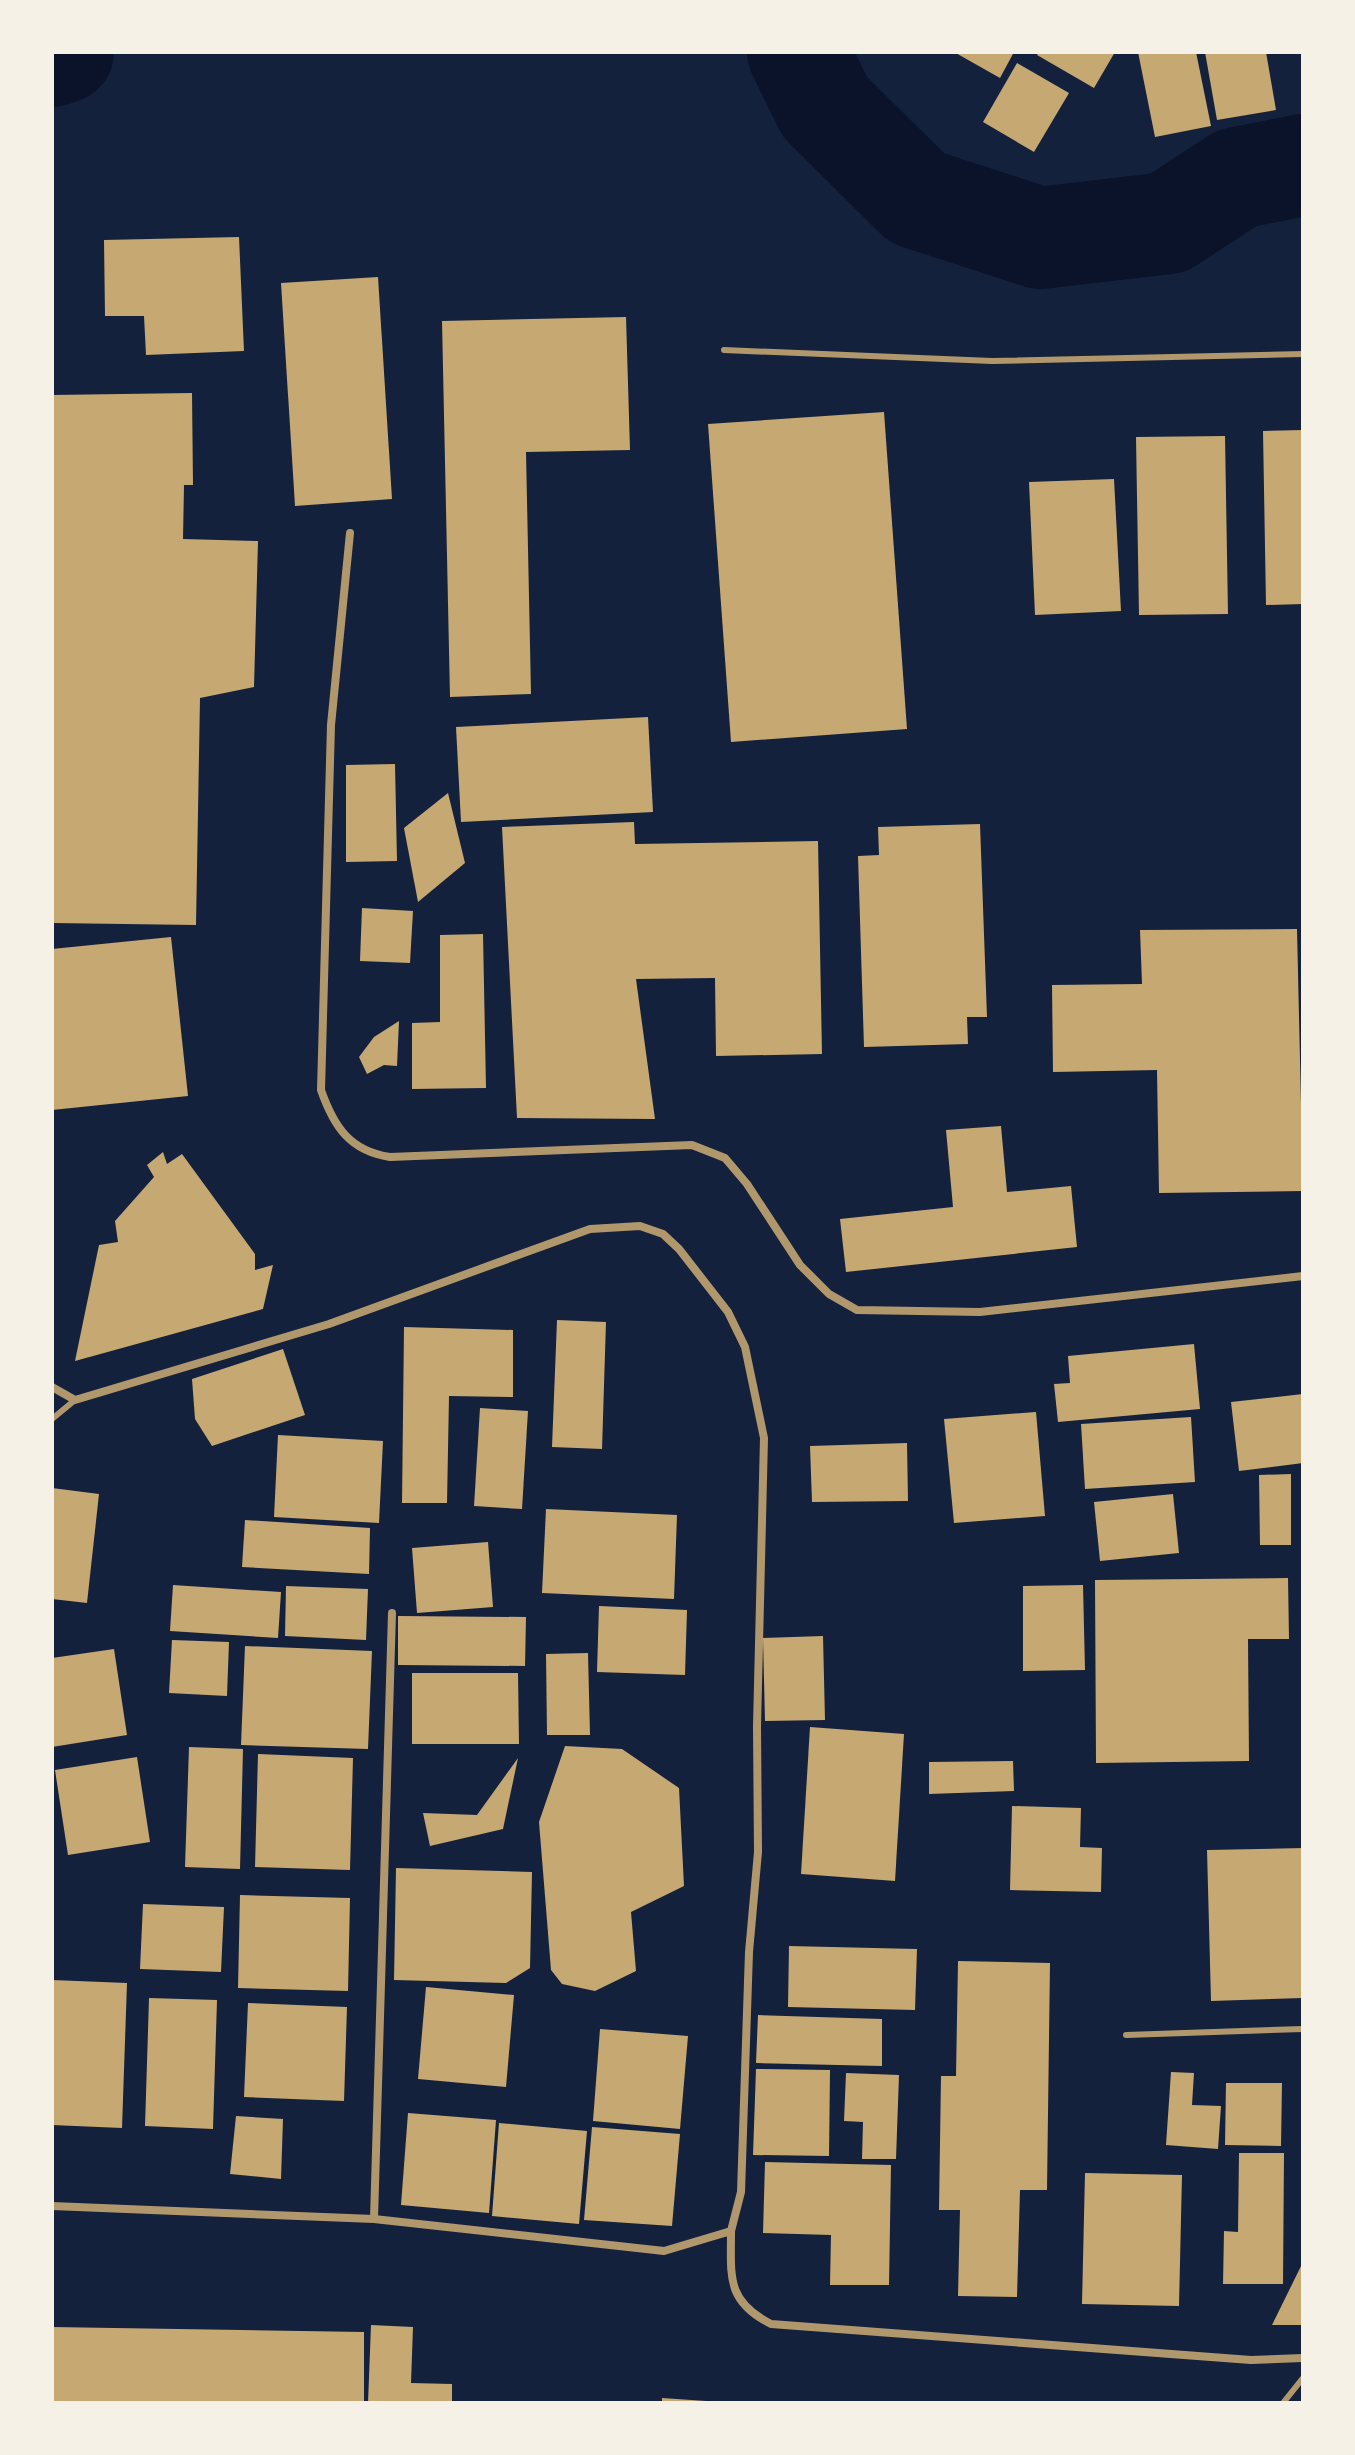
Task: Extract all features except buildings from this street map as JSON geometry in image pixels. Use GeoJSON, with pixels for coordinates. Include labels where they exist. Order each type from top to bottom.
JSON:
{"type":"FeatureCollection","features":[{"type":"Feature","properties":{"kind":"street"},"geometry":{"type":"LineString","coordinates":[[350,533],[331,725],[321,1090],[332,1121],[354,1143],[370,1154],[390,1157],[692,1145],[725,1158],[747,1184],[800,1265],[829,1294],[857,1310],[980,1312],[1303,1276]]}},
{"type":"Feature","properties":{"kind":"street"},"geometry":{"type":"LineString","coordinates":[[52,1387],[75,1400],[329,1324],[590,1229],[640,1226],[663,1234],[728,1312],[745,1347],[764,1438],[757,1726],[758,1852],[749,1952],[741,2192],[731,2231],[732,2287],[749,2313],[771,2324],[1251,2360],[1303,2358]]}},
{"type":"Feature","properties":{"kind":"street"},"geometry":{"type":"LineString","coordinates":[[374,2219],[392,1613]]}},
{"type":"Feature","properties":{"kind":"street"},"geometry":{"type":"LineString","coordinates":[[52,2206],[374,2219],[664,2251],[731,2231]]}},
{"type":"Feature","properties":{"kind":"lane"},"geometry":{"type":"LineString","coordinates":[[724,350],[992,361],[1303,354]]}},
{"type":"Feature","properties":{"kind":"lane"},"geometry":{"type":"LineString","coordinates":[[52,1419],[75,1400]]}},
{"type":"Feature","properties":{"kind":"lane"},"geometry":{"type":"LineString","coordinates":[[1126,2035],[1303,2029]]}},
{"type":"Feature","properties":{"kind":"lane"},"geometry":{"type":"LineString","coordinates":[[1283,2403],[1303,2378]]}},
{"type":"Feature","properties":{"kind":"waterway"},"geometry":{"type":"LineString","coordinates":[[52,56],[63,52]]}},
{"type":"Feature","properties":{"kind":"waterway"},"geometry":{"type":"LineString","coordinates":[[798,52],[825,107],[917,198],[1040,238],[1168,223],[1237,178],[1303,165]]}}]}
